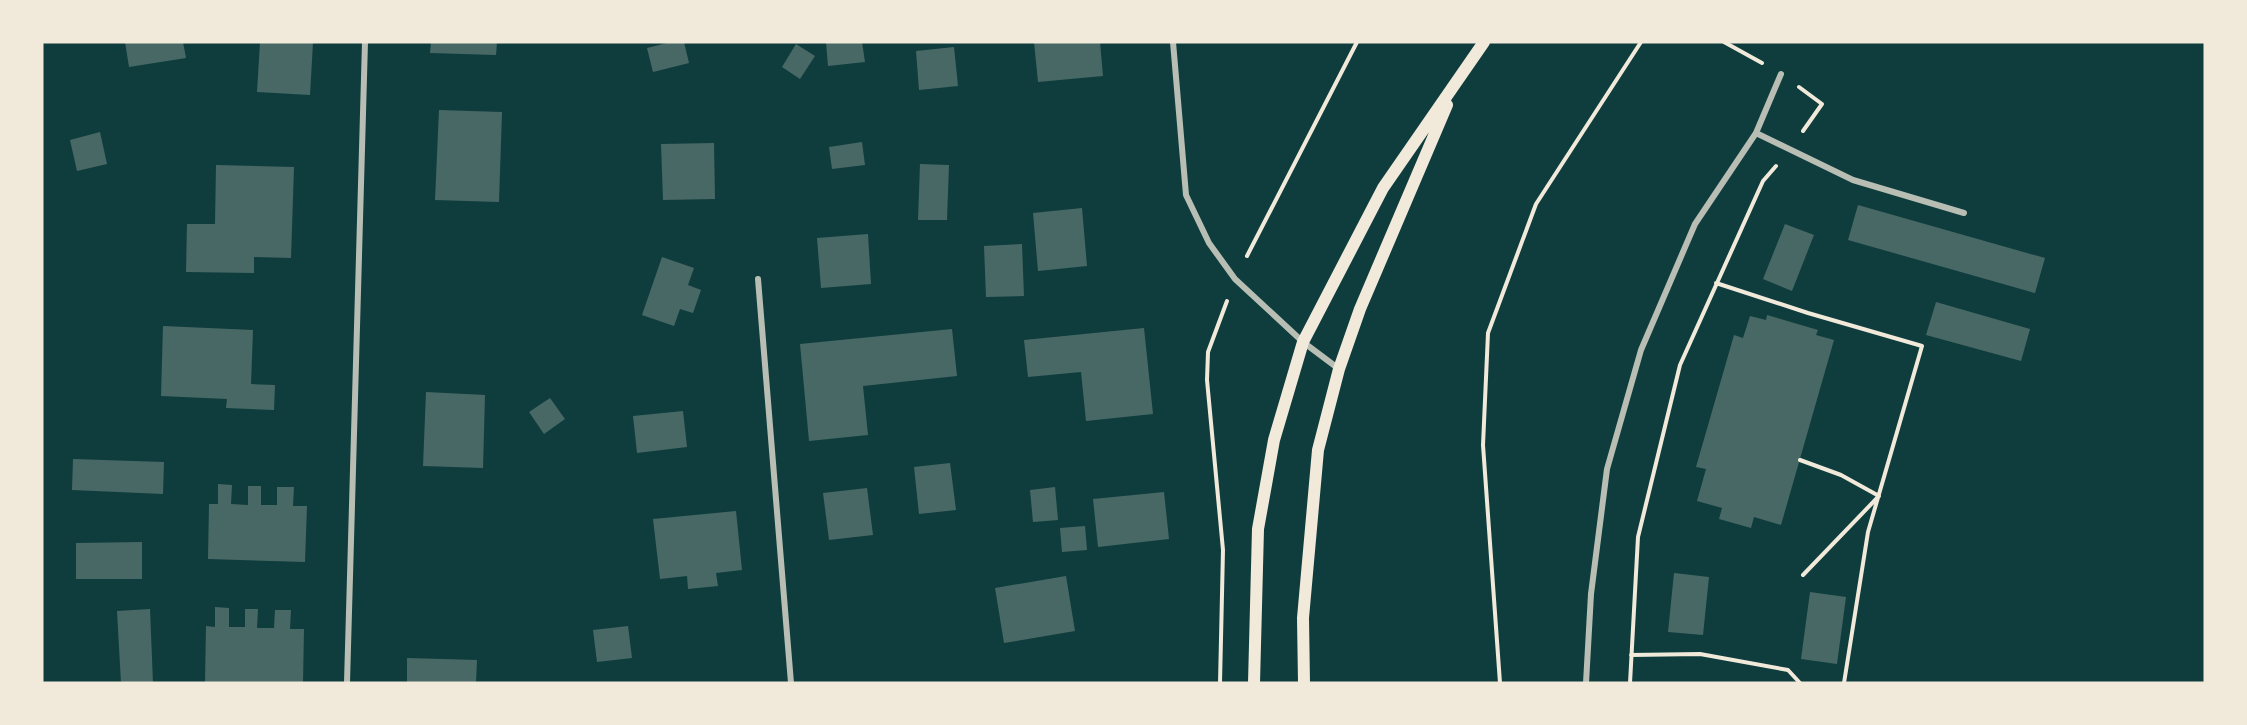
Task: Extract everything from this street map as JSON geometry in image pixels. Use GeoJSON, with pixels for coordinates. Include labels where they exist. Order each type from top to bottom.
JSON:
{"type":"FeatureCollection","features":[{"type":"Feature","properties":{"kind":"main road"},"geometry":{"type":"LineString","coordinates":[[1254,683],[1258,529],[1274,440],[1303,342],[1383,188],[1484,42]]}},
{"type":"Feature","properties":{"kind":"main road"},"geometry":{"type":"LineString","coordinates":[[1304,683],[1303,618],[1318,450],[1339,369],[1360,309],[1458,79]]}},
{"type":"Feature","properties":{"kind":"street"},"geometry":{"type":"LineString","coordinates":[[347,683],[365,42]]}},
{"type":"Feature","properties":{"kind":"street"},"geometry":{"type":"LineString","coordinates":[[1173,42],[1186,195],[1209,243],[1235,279],[1303,342],[1339,369]]}},
{"type":"Feature","properties":{"kind":"street"},"geometry":{"type":"LineString","coordinates":[[1586,683],[1591,594],[1607,469],[1641,350],[1695,224],[1756,133],[1781,74]]}},
{"type":"Feature","properties":{"kind":"street"},"geometry":{"type":"LineString","coordinates":[[1756,133],[1853,180],[1964,213]]}},
{"type":"Feature","properties":{"kind":"street"},"geometry":{"type":"LineString","coordinates":[[758,279],[791,683]]}},
{"type":"Feature","properties":{"kind":"path"},"geometry":{"type":"LineString","coordinates":[[1220,683],[1223,550],[1207,380],[1208,352],[1235,279],[1357,42]]}},
{"type":"Feature","properties":{"kind":"path"},"geometry":{"type":"LineString","coordinates":[[1500,683],[1484,445],[1488,333],[1536,204],[1641,42]]}},
{"type":"Feature","properties":{"kind":"path"},"geometry":{"type":"LineString","coordinates":[[1630,683],[1638,537],[1680,365],[1762,182],[1790,149],[1822,104]]}},
{"type":"Feature","properties":{"kind":"path"},"geometry":{"type":"LineString","coordinates":[[1716,284],[1922,346],[1868,532],[1844,683]]}},
{"type":"Feature","properties":{"kind":"path"},"geometry":{"type":"LineString","coordinates":[[1800,460],[1841,475],[1879,496]]}},
{"type":"Feature","properties":{"kind":"path"},"geometry":{"type":"LineString","coordinates":[[1803,575],[1879,496]]}},
{"type":"Feature","properties":{"kind":"path"},"geometry":{"type":"LineString","coordinates":[[1631,655],[1700,654],[1788,670],[1800,683]]}},
{"type":"Feature","properties":{"kind":"building"},"geometry":{"type":"Polygon","coordinates":[[[125,42],[183,42],[186,58],[129,67],[125,42]]]}},
{"type":"Feature","properties":{"kind":"building"},"geometry":{"type":"Polygon","coordinates":[[[260,42],[313,42],[310,95],[257,92],[260,42]]]}},
{"type":"Feature","properties":{"kind":"building"},"geometry":{"type":"Polygon","coordinates":[[[431,42],[497,42],[496,55],[430,53],[431,42]]]}},
{"type":"Feature","properties":{"kind":"building"},"geometry":{"type":"Polygon","coordinates":[[[671,42],[684,42],[689,63],[653,72],[647,48],[671,42]]]}},
{"type":"Feature","properties":{"kind":"building"},"geometry":{"type":"Polygon","coordinates":[[[826,42],[862,42],[865,62],[828,66],[826,42]]]}},
{"type":"Feature","properties":{"kind":"building"},"geometry":{"type":"Polygon","coordinates":[[[1034,42],[1100,42],[1103,76],[1038,82],[1034,42]]]}},
{"type":"Feature","properties":{"kind":"building"},"geometry":{"type":"Polygon","coordinates":[[[796,44],[815,56],[800,79],[782,67],[796,44]]]}},
{"type":"Feature","properties":{"kind":"building"},"geometry":{"type":"Polygon","coordinates":[[[954,47],[958,86],[919,90],[916,51],[954,47]]]}},
{"type":"Feature","properties":{"kind":"building"},"geometry":{"type":"Polygon","coordinates":[[[439,110],[502,112],[499,202],[435,200],[439,110]]]}},
{"type":"Feature","properties":{"kind":"building"},"geometry":{"type":"Polygon","coordinates":[[[100,132],[107,164],[77,171],[70,140],[100,132]]]}},
{"type":"Feature","properties":{"kind":"building"},"geometry":{"type":"Polygon","coordinates":[[[862,142],[865,165],[832,169],[829,147],[862,142]]]}},
{"type":"Feature","properties":{"kind":"building"},"geometry":{"type":"Polygon","coordinates":[[[714,143],[715,199],[663,200],[661,144],[714,143]]]}},
{"type":"Feature","properties":{"kind":"building"},"geometry":{"type":"Polygon","coordinates":[[[920,164],[949,165],[947,220],[918,220],[920,164]]]}},
{"type":"Feature","properties":{"kind":"building"},"geometry":{"type":"Polygon","coordinates":[[[216,165],[294,167],[291,258],[254,257],[254,273],[186,272],[187,224],[215,224],[216,165]]]}},
{"type":"Feature","properties":{"kind":"building"},"geometry":{"type":"Polygon","coordinates":[[[1858,205],[2045,258],[2035,293],[1848,240],[1858,205]]]}},
{"type":"Feature","properties":{"kind":"building"},"geometry":{"type":"Polygon","coordinates":[[[1082,208],[1087,266],[1038,271],[1033,213],[1082,208]]]}},
{"type":"Feature","properties":{"kind":"building"},"geometry":{"type":"Polygon","coordinates":[[[1785,224],[1814,235],[1792,291],[1763,279],[1785,224]]]}},
{"type":"Feature","properties":{"kind":"building"},"geometry":{"type":"Polygon","coordinates":[[[868,234],[871,284],[821,288],[817,238],[868,234]]]}},
{"type":"Feature","properties":{"kind":"building"},"geometry":{"type":"Polygon","coordinates":[[[1022,244],[1024,296],[986,297],[984,246],[1022,244]]]}},
{"type":"Feature","properties":{"kind":"building"},"geometry":{"type":"Polygon","coordinates":[[[662,257],[694,268],[688,285],[701,290],[693,313],[680,309],[674,326],[642,315],[662,257]]]}},
{"type":"Feature","properties":{"kind":"building"},"geometry":{"type":"Polygon","coordinates":[[[1936,302],[2030,329],[2021,361],[1926,335],[1936,302]]]}},
{"type":"Feature","properties":{"kind":"building"},"geometry":{"type":"Polygon","coordinates":[[[1767,315],[1818,330],[1816,335],[1834,340],[1781,525],[1754,517],[1751,528],[1719,519],[1722,508],[1697,501],[1706,469],[1696,467],[1734,335],[1743,338],[1750,316],[1766,320],[1767,315]]]}},
{"type":"Feature","properties":{"kind":"building"},"geometry":{"type":"Polygon","coordinates":[[[163,326],[253,330],[251,384],[275,385],[274,410],[226,408],[227,399],[161,396],[163,326]]]}},
{"type":"Feature","properties":{"kind":"building"},"geometry":{"type":"Polygon","coordinates":[[[1144,328],[1153,414],[1086,421],[1081,372],[1028,377],[1024,340],[1144,328]]]}},
{"type":"Feature","properties":{"kind":"building"},"geometry":{"type":"Polygon","coordinates":[[[952,329],[957,376],[863,386],[868,435],[809,441],[800,344],[952,329]]]}},
{"type":"Feature","properties":{"kind":"building"},"geometry":{"type":"Polygon","coordinates":[[[426,392],[485,395],[483,468],[423,466],[426,392]]]}},
{"type":"Feature","properties":{"kind":"building"},"geometry":{"type":"Polygon","coordinates":[[[550,398],[565,419],[544,434],[529,412],[550,398]]]}},
{"type":"Feature","properties":{"kind":"building"},"geometry":{"type":"Polygon","coordinates":[[[683,411],[687,447],[637,453],[633,416],[683,411]]]}},
{"type":"Feature","properties":{"kind":"building"},"geometry":{"type":"Polygon","coordinates":[[[73,459],[164,462],[163,494],[72,490],[73,459]]]}},
{"type":"Feature","properties":{"kind":"building"},"geometry":{"type":"Polygon","coordinates":[[[950,463],[956,510],[919,514],[914,467],[950,463]]]}},
{"type":"Feature","properties":{"kind":"building"},"geometry":{"type":"Polygon","coordinates":[[[218,484],[232,485],[231,504],[248,505],[248,486],[261,486],[261,505],[277,505],[277,487],[294,487],[293,506],[307,506],[305,562],[208,559],[209,504],[218,504],[218,484]]]}},
{"type":"Feature","properties":{"kind":"building"},"geometry":{"type":"Polygon","coordinates":[[[1055,487],[1058,520],[1033,522],[1030,490],[1055,487]]]}},
{"type":"Feature","properties":{"kind":"building"},"geometry":{"type":"Polygon","coordinates":[[[867,488],[873,535],[829,540],[823,493],[867,488]]]}},
{"type":"Feature","properties":{"kind":"building"},"geometry":{"type":"Polygon","coordinates":[[[1164,492],[1169,539],[1098,547],[1093,499],[1164,492]]]}},
{"type":"Feature","properties":{"kind":"building"},"geometry":{"type":"Polygon","coordinates":[[[736,511],[742,570],[716,573],[718,586],[688,589],[687,576],[660,579],[653,519],[736,511]]]}},
{"type":"Feature","properties":{"kind":"building"},"geometry":{"type":"Polygon","coordinates":[[[1085,526],[1087,550],[1062,552],[1060,528],[1085,526]]]}},
{"type":"Feature","properties":{"kind":"building"},"geometry":{"type":"Polygon","coordinates":[[[142,542],[142,579],[76,579],[76,543],[142,542]]]}},
{"type":"Feature","properties":{"kind":"building"},"geometry":{"type":"Polygon","coordinates":[[[1674,573],[1709,577],[1703,635],[1668,632],[1674,573]]]}},
{"type":"Feature","properties":{"kind":"building"},"geometry":{"type":"Polygon","coordinates":[[[1066,576],[1075,631],[1004,643],[995,588],[1066,576]]]}},
{"type":"Feature","properties":{"kind":"building"},"geometry":{"type":"Polygon","coordinates":[[[1810,592],[1846,597],[1837,664],[1801,659],[1810,592]]]}},
{"type":"Feature","properties":{"kind":"building"},"geometry":{"type":"Polygon","coordinates":[[[215,607],[229,608],[229,627],[245,627],[245,609],[258,609],[257,628],[274,628],[275,610],[291,610],[290,629],[304,629],[303,683],[205,682],[206,626],[215,627],[215,607]]]}},
{"type":"Feature","properties":{"kind":"building"},"geometry":{"type":"Polygon","coordinates":[[[150,609],[153,683],[121,683],[117,611],[150,609]]]}},
{"type":"Feature","properties":{"kind":"building"},"geometry":{"type":"Polygon","coordinates":[[[628,626],[632,658],[597,662],[593,630],[628,626]]]}},
{"type":"Feature","properties":{"kind":"building"},"geometry":{"type":"Polygon","coordinates":[[[407,658],[477,660],[476,683],[407,683],[407,658]]]}}]}
